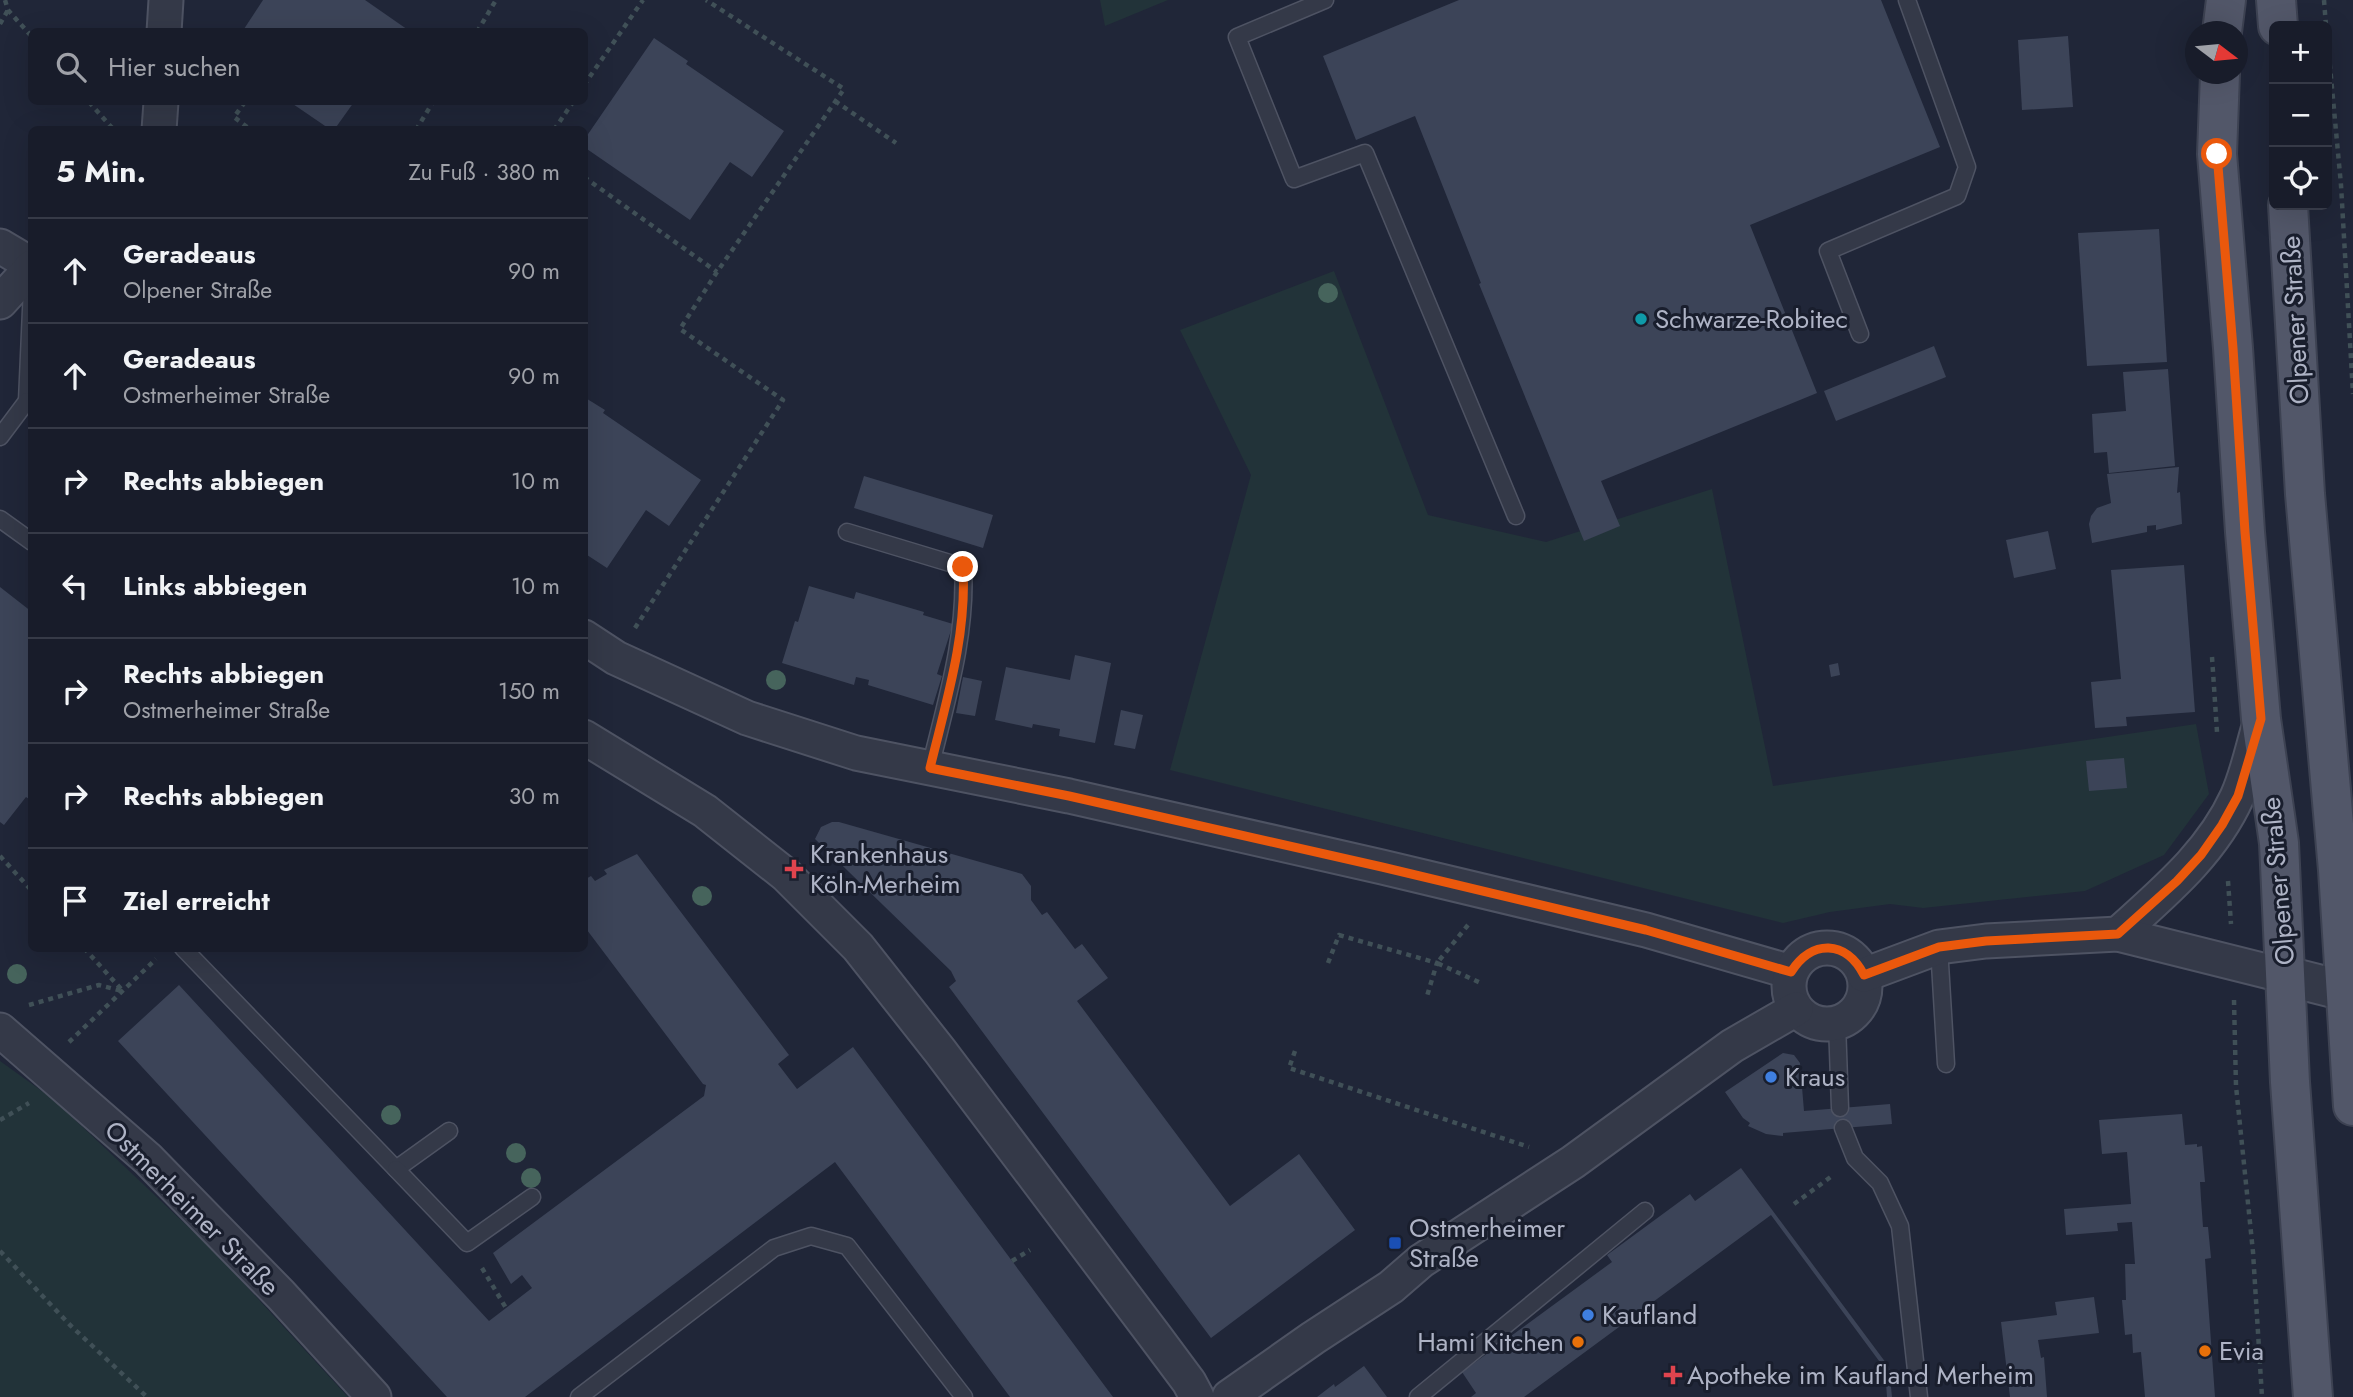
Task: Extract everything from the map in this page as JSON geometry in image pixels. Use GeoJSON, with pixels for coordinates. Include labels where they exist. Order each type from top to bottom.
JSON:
{"type":"FeatureCollection","features":[{"type":"Feature","properties":{"kind":"main road"},"geometry":{"type":"LineString","coordinates":[[2223,21],[2226,0]]}},
{"type":"Feature","properties":{"kind":"main road"},"geometry":{"type":"LineString","coordinates":[[2276,0],[2278,21]]}},
{"type":"Feature","properties":{"kind":"main road","name":"Olpener Straße"},"geometry":{"type":"LineString","coordinates":[[2220,84],[2217,154],[2261,719],[2279,843],[2290,1082],[2313,1397]]}},
{"type":"Feature","properties":{"kind":"main road","name":"Olpener Straße"},"geometry":{"type":"LineString","coordinates":[[2288,210],[2305,502],[2349,992],[2353,1106]]}},
{"type":"Feature","properties":{"kind":"street"},"geometry":{"type":"LineString","coordinates":[[164,28],[166,0]]}},
{"type":"Feature","properties":{"kind":"street"},"geometry":{"type":"LineString","coordinates":[[159,126],[161,105]]}},
{"type":"Feature","properties":{"kind":"street"},"geometry":{"type":"LineString","coordinates":[[0,246],[28,264]]}},
{"type":"Feature","properties":{"kind":"street"},"geometry":{"type":"LineString","coordinates":[[0,302],[28,270]]}},
{"type":"Feature","properties":{"kind":"street"},"geometry":{"type":"LineString","coordinates":[[588,640],[616,658],[747,718],[856,753],[1069,796],[1479,890],[1646,930],[1791,972]]}},
{"type":"Feature","properties":{"kind":"street"},"geometry":{"type":"LineString","coordinates":[[2118,934],[2177,881],[2201,855],[2222,825],[2238,796],[2261,719]]}},
{"type":"Feature","properties":{"kind":"street"},"geometry":{"type":"LineString","coordinates":[[588,739],[705,811],[786,875],[858,947],[1014,1149],[1198,1397]]}},
{"type":"Feature","properties":{"kind":"street"},"geometry":{"type":"LineString","coordinates":[[1864,975],[1939,947],[1986,941],[2118,934],[2349,992]]}},
{"type":"Feature","properties":{"kind":"street"},"geometry":{"type":"LineString","coordinates":[[1828,947],[1850,956],[1864,975],[1863,999],[1857,1010],[1837,1023],[1814,1022],[1796,1009],[1790,997],[1791,972],[1806,954],[1828,947]]}},
{"type":"Feature","properties":{"kind":"street"},"geometry":{"type":"LineString","coordinates":[[1229,1397],[1391,1287],[1421,1261],[1573,1162],[1732,1046],[1796,1009]]}},
{"type":"Feature","properties":{"kind":"street","name":"Ostmerheimer Straße"},"geometry":{"type":"LineString","coordinates":[[10,1019],[56,1080],[148,1159],[281,1295],[374,1397]]}},
{"type":"Feature","properties":{"kind":"lane"},"geometry":{"type":"LineString","coordinates":[[1325,0],[1237,37],[1294,179],[1365,153],[1516,516]]}},
{"type":"Feature","properties":{"kind":"lane"},"geometry":{"type":"LineString","coordinates":[[1860,334],[1828,251],[1957,196],[1967,167],[1907,0]]}},
{"type":"Feature","properties":{"kind":"lane"},"geometry":{"type":"LineString","coordinates":[[0,437],[28,404]]}},
{"type":"Feature","properties":{"kind":"lane"},"geometry":{"type":"LineString","coordinates":[[0,519],[28,539]]}},
{"type":"Feature","properties":{"kind":"lane"},"geometry":{"type":"LineString","coordinates":[[847,532],[963,567],[962,625],[930,768]]}},
{"type":"Feature","properties":{"kind":"lane"},"geometry":{"type":"LineString","coordinates":[[1939,947],[1946,1064]]}},
{"type":"Feature","properties":{"kind":"lane"},"geometry":{"type":"LineString","coordinates":[[187,952],[467,1243],[532,1198]]}},
{"type":"Feature","properties":{"kind":"lane"},"geometry":{"type":"LineString","coordinates":[[1837,1023],[1840,1108]]}},
{"type":"Feature","properties":{"kind":"lane"},"geometry":{"type":"LineString","coordinates":[[1843,1128],[1855,1158],[1880,1182],[1900,1226],[1919,1397]]}},
{"type":"Feature","properties":{"kind":"lane"},"geometry":{"type":"LineString","coordinates":[[396,1169],[449,1131]]}},
{"type":"Feature","properties":{"kind":"lane"},"geometry":{"type":"LineString","coordinates":[[1418,1397],[1645,1211]]}},
{"type":"Feature","properties":{"kind":"lane"},"geometry":{"type":"LineString","coordinates":[[579,1397],[774,1248],[811,1236],[847,1246],[964,1397]]}},
{"type":"Feature","properties":{"kind":"path"},"geometry":{"type":"LineString","coordinates":[[5,0],[8,10],[28,32]]}},
{"type":"Feature","properties":{"kind":"path"},"geometry":{"type":"LineString","coordinates":[[479,28],[496,0]]}},
{"type":"Feature","properties":{"kind":"path"},"geometry":{"type":"LineString","coordinates":[[588,79],[643,0]]}},
{"type":"Feature","properties":{"kind":"path"},"geometry":{"type":"LineString","coordinates":[[616,658],[783,400],[680,329],[844,89],[706,0]]}},
{"type":"Feature","properties":{"kind":"path"},"geometry":{"type":"LineString","coordinates":[[2324,0],[2326,21]]}},
{"type":"Feature","properties":{"kind":"path"},"geometry":{"type":"LineString","coordinates":[[0,24],[8,10]]}},
{"type":"Feature","properties":{"kind":"path"},"geometry":{"type":"LineString","coordinates":[[2332,84],[2341,185],[2353,394]]}},
{"type":"Feature","properties":{"kind":"path"},"geometry":{"type":"LineString","coordinates":[[835,101],[895,142]]}},
{"type":"Feature","properties":{"kind":"path"},"geometry":{"type":"LineString","coordinates":[[92,105],[110,126]]}},
{"type":"Feature","properties":{"kind":"path"},"geometry":{"type":"LineString","coordinates":[[243,105],[234,117],[246,126]]}},
{"type":"Feature","properties":{"kind":"path"},"geometry":{"type":"LineString","coordinates":[[418,126],[431,105]]}},
{"type":"Feature","properties":{"kind":"path"},"geometry":{"type":"LineString","coordinates":[[557,126],[571,105]]}},
{"type":"Feature","properties":{"kind":"path"},"geometry":{"type":"LineString","coordinates":[[588,180],[717,272]]}},
{"type":"Feature","properties":{"kind":"path"},"geometry":{"type":"LineString","coordinates":[[0,856],[28,887]]}},
{"type":"Feature","properties":{"kind":"path"},"geometry":{"type":"LineString","coordinates":[[1427,996],[1437,963],[1468,925],[1479,890]]}},
{"type":"Feature","properties":{"kind":"path"},"geometry":{"type":"LineString","coordinates":[[1328,963],[1339,935],[1437,963],[1483,985]]}},
{"type":"Feature","properties":{"kind":"path"},"geometry":{"type":"LineString","coordinates":[[88,952],[123,991]]}},
{"type":"Feature","properties":{"kind":"path"},"geometry":{"type":"LineString","coordinates":[[56,1080],[66,1069],[66,1045],[158,957]]}},
{"type":"Feature","properties":{"kind":"path"},"geometry":{"type":"LineString","coordinates":[[10,1019],[99,985],[123,991]]}},
{"type":"Feature","properties":{"kind":"path"},"geometry":{"type":"LineString","coordinates":[[1295,1051],[1289,1068],[1573,1162]]}},
{"type":"Feature","properties":{"kind":"path"},"geometry":{"type":"LineString","coordinates":[[1794,1204],[1855,1158]]}},
{"type":"Feature","properties":{"kind":"path"},"geometry":{"type":"LineString","coordinates":[[467,1243],[506,1308]]}},
{"type":"Feature","properties":{"kind":"path"},"geometry":{"type":"LineString","coordinates":[[1012,1261],[1030,1250]]}},
{"type":"Feature","properties":{"kind":"path"},"geometry":{"type":"LineString","coordinates":[[0,1251],[70,1325],[147,1397]]}},
{"type":"Feature","properties":{"kind":"shaded area"},"geometry":{"type":"Polygon","coordinates":[[[1100,0],[1168,0],[1105,26],[1100,0]]]}},
{"type":"Feature","properties":{"kind":"shaded area"},"geometry":{"type":"Polygon","coordinates":[[[1334,271],[1428,515],[1546,542],[1712,489],[1773,786],[2196,724],[2209,794],[2164,855],[2085,891],[1923,908],[1890,904],[1830,912],[1783,923],[1170,770],[1251,475],[1180,330],[1334,271]]]}},
{"type":"Feature","properties":{"kind":"shaded area"},"geometry":{"type":"Polygon","coordinates":[[[0,1061],[53,1099],[216,1253],[348,1397],[0,1397],[0,1061]]]}},
{"type":"Feature","properties":{"kind":"building"},"geometry":{"type":"Polygon","coordinates":[[[263,0],[365,0],[405,28],[245,28],[263,0]]]}},
{"type":"Feature","properties":{"kind":"building"},"geometry":{"type":"Polygon","coordinates":[[[1459,0],[1881,0],[1940,147],[1750,225],[1817,393],[1601,481],[1620,526],[1584,541],[1479,284],[1481,283],[1415,116],[1356,140],[1323,56],[1459,0]]]}},
{"type":"Feature","properties":{"kind":"building"},"geometry":{"type":"Polygon","coordinates":[[[2068,36],[2073,107],[2022,110],[2018,40],[2068,36]]]}},
{"type":"Feature","properties":{"kind":"building"},"geometry":{"type":"Polygon","coordinates":[[[654,38],[688,61],[686,64],[784,131],[752,177],[730,162],[690,220],[588,150],[588,134],[654,38]]]}},
{"type":"Feature","properties":{"kind":"building"},"geometry":{"type":"Polygon","coordinates":[[[294,105],[352,105],[337,126],[325,126],[294,105]]]}},
{"type":"Feature","properties":{"kind":"building"},"geometry":{"type":"Polygon","coordinates":[[[2159,229],[2167,362],[2087,366],[2078,233],[2159,229]]]}},
{"type":"Feature","properties":{"kind":"building"},"geometry":{"type":"Polygon","coordinates":[[[1934,346],[1946,377],[1836,421],[1824,391],[1934,346]]]}},
{"type":"Feature","properties":{"kind":"building"},"geometry":{"type":"Polygon","coordinates":[[[2168,369],[2175,466],[2109,473],[2107,452],[2094,453],[2092,414],[2126,411],[2123,372],[2168,369]]]}},
{"type":"Feature","properties":{"kind":"building"},"geometry":{"type":"Polygon","coordinates":[[[588,399],[605,410],[603,413],[701,480],[669,526],[646,510],[607,568],[588,556],[588,399]]]}},
{"type":"Feature","properties":{"kind":"building"},"geometry":{"type":"Polygon","coordinates":[[[2179,467],[2177,493],[2180,492],[2182,524],[2156,530],[2156,525],[2147,526],[2147,532],[2092,543],[2089,524],[2091,516],[2097,508],[2111,503],[2107,474],[2179,467]]]}},
{"type":"Feature","properties":{"kind":"building"},"geometry":{"type":"Polygon","coordinates":[[[864,476],[993,515],[983,548],[854,508],[864,476]]]}},
{"type":"Feature","properties":{"kind":"building"},"geometry":{"type":"Polygon","coordinates":[[[2048,531],[2056,569],[2014,578],[2006,540],[2048,531]]]}},
{"type":"Feature","properties":{"kind":"building"},"geometry":{"type":"Polygon","coordinates":[[[2184,565],[2195,712],[2126,717],[2127,726],[2095,728],[2091,682],[2121,679],[2111,570],[2184,565]]]}},
{"type":"Feature","properties":{"kind":"building"},"geometry":{"type":"Polygon","coordinates":[[[809,586],[854,599],[856,592],[924,612],[923,615],[953,624],[937,674],[942,676],[933,705],[868,685],[869,680],[856,677],[854,685],[782,663],[809,586]]]}},
{"type":"Feature","properties":{"kind":"building"},"geometry":{"type":"Polygon","coordinates":[[[0,587],[28,609],[28,798],[26,797],[4,825],[0,822],[0,587]]]}},
{"type":"Feature","properties":{"kind":"building"},"geometry":{"type":"Polygon","coordinates":[[[1075,655],[1111,663],[1095,743],[1059,736],[1060,729],[1033,724],[1032,728],[995,720],[1006,667],[1070,680],[1075,655]]]}},
{"type":"Feature","properties":{"kind":"building"},"geometry":{"type":"Polygon","coordinates":[[[1838,663],[1840,675],[1831,677],[1829,665],[1838,663]]]}},
{"type":"Feature","properties":{"kind":"building"},"geometry":{"type":"Polygon","coordinates":[[[963,677],[982,681],[975,716],[956,713],[963,677]]]}},
{"type":"Feature","properties":{"kind":"building"},"geometry":{"type":"Polygon","coordinates":[[[1121,710],[1143,715],[1135,749],[1114,745],[1121,710]]]}},
{"type":"Feature","properties":{"kind":"building"},"geometry":{"type":"Polygon","coordinates":[[[2124,758],[2127,788],[2089,791],[2086,761],[2124,758]]]}},
{"type":"Feature","properties":{"kind":"building"},"geometry":{"type":"Polygon","coordinates":[[[832,822],[1022,874],[1031,886],[1031,900],[1042,915],[1047,912],[1075,949],[1082,944],[1108,978],[1077,1001],[1230,1206],[1299,1154],[1355,1230],[1211,1338],[949,987],[956,981],[951,971],[815,839],[821,827],[832,822]]]}},
{"type":"Feature","properties":{"kind":"building"},"geometry":{"type":"Polygon","coordinates":[[[637,854],[789,1055],[778,1064],[797,1089],[853,1047],[1113,1397],[1010,1397],[835,1162],[525,1397],[447,1397],[118,1041],[179,985],[489,1321],[532,1288],[522,1275],[511,1284],[493,1253],[704,1096],[706,1085],[588,931],[588,878],[591,876],[595,881],[607,874],[604,870],[637,854]]]}},
{"type":"Feature","properties":{"kind":"building"},"geometry":{"type":"Polygon","coordinates":[[[1783,1053],[1794,1055],[1800,1063],[1804,1111],[1890,1104],[1892,1124],[1783,1133],[1783,1136],[1766,1134],[1748,1126],[1750,1123],[1743,1118],[1725,1092],[1783,1053]]]}},
{"type":"Feature","properties":{"kind":"building"},"geometry":{"type":"Polygon","coordinates":[[[2182,1114],[2185,1145],[2202,1146],[2205,1182],[2200,1182],[2203,1227],[2208,1227],[2211,1258],[2205,1259],[2215,1397],[2145,1397],[2141,1352],[2133,1353],[2132,1334],[2125,1335],[2122,1300],[2126,1300],[2125,1264],[2135,1264],[2132,1222],[2117,1223],[2118,1231],[2066,1235],[2064,1209],[2131,1204],[2127,1152],[2102,1154],[2099,1120],[2182,1114]]]}},
{"type":"Feature","properties":{"kind":"building","name":"Kaufland"},"geometry":{"type":"Polygon","coordinates":[[[1741,1168],[1889,1367],[1892,1397],[1887,1397],[1885,1369],[1771,1215],[1524,1397],[1471,1397],[1476,1393],[1462,1372],[1612,1262],[1607,1255],[1690,1194],[1695,1201],[1741,1168]]]}},
{"type":"Feature","properties":{"kind":"building"},"geometry":{"type":"Polygon","coordinates":[[[2094,1297],[2099,1333],[2038,1340],[2041,1358],[2044,1357],[2047,1397],[2010,1397],[2001,1322],[2057,1315],[2055,1302],[2094,1297]]]}},
{"type":"Feature","properties":{"kind":"building"},"geometry":{"type":"Polygon","coordinates":[[[1364,1366],[1387,1397],[1317,1397],[1334,1384],[1335,1387],[1364,1366]]]}},
{"type":"Feature","properties":{"kind":"place","name":"Schwarze-Robitec"},"geometry":{"type":"Point","coordinates":[1641,319]}},
{"type":"Feature","properties":{"kind":"place","name":"Krankenhaus Köln-Merheim"},"geometry":{"type":"Point","coordinates":[794,869]}},
{"type":"Feature","properties":{"kind":"place","name":"Kraus"},"geometry":{"type":"Point","coordinates":[1771,1077]}},
{"type":"Feature","properties":{"kind":"place","name":"Ostmerheimer Straße"},"geometry":{"type":"Point","coordinates":[1395,1243]}},
{"type":"Feature","properties":{"kind":"place","name":"Kaufland"},"geometry":{"type":"Point","coordinates":[1588,1315]}},
{"type":"Feature","properties":{"kind":"place","name":"Hami Kitchen"},"geometry":{"type":"Point","coordinates":[1578,1342]}},
{"type":"Feature","properties":{"kind":"place","name":"Evia"},"geometry":{"type":"Point","coordinates":[2205,1351]}},
{"type":"Feature","properties":{"kind":"place","name":"Apotheke im Kaufland Merheim"},"geometry":{"type":"Point","coordinates":[1673,1375]}},
{"type":"Feature","properties":{"kind":"route"},"geometry":{"type":"LineString","coordinates":[[963,567],[962,625],[930,768],[1069,796],[1382,867],[1646,930],[1791,972],[1806,954],[1828,947],[1850,956],[1864,975],[1939,947],[1986,941],[2118,934],[2177,881],[2201,855],[2222,825],[2238,796],[2261,719],[2217,154]]}}]}
